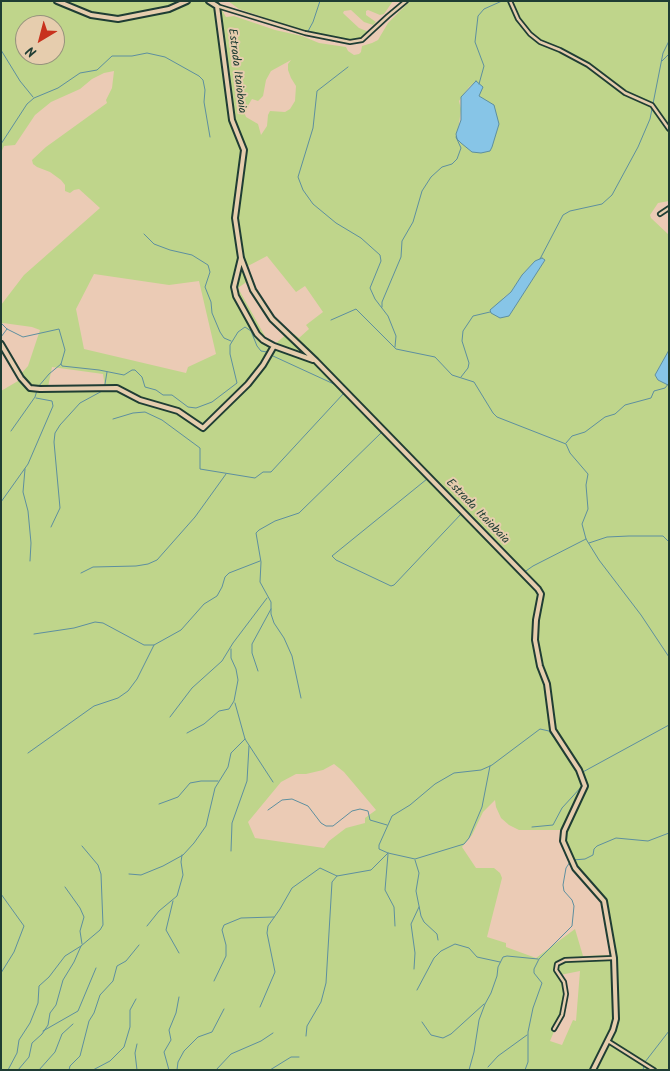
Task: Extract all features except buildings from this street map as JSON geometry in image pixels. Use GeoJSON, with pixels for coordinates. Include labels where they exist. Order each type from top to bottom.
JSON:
{"type":"FeatureCollection","features":[{"type":"Feature","properties":{"kind":"street"},"geometry":{"type":"LineString","coordinates":[[57,1],[91,15],[118,19],[169,9],[187,1]]}},
{"type":"Feature","properties":{"kind":"street"},"geometry":{"type":"LineString","coordinates":[[209,1],[217,6],[305,33],[330,39],[356,42],[366,37],[406,1]]}},
{"type":"Feature","properties":{"kind":"street"},"geometry":{"type":"LineString","coordinates":[[510,1],[518,19],[536,38],[588,65],[624,93],[652,105],[669,130]]}},
{"type":"Feature","properties":{"kind":"street","name":"Estrada Itaiobaia"},"geometry":{"type":"LineString","coordinates":[[217,6],[232,120],[244,150],[234,212],[241,258],[253,290],[266,311],[316,360],[540,592],[542,598],[536,620],[535,640],[540,666],[547,684],[552,726],[556,736],[579,770],[585,786],[564,831],[563,841],[574,868],[604,901],[614,958],[616,1019],[593,1070]]}},
{"type":"Feature","properties":{"kind":"street"},"geometry":{"type":"LineString","coordinates":[[660,214],[669,208]]}},
{"type":"Feature","properties":{"kind":"street"},"geometry":{"type":"LineString","coordinates":[[241,258],[234,287],[236,296],[259,337],[274,346],[316,360]]}},
{"type":"Feature","properties":{"kind":"street"},"geometry":{"type":"LineString","coordinates":[[1,344],[21,378],[30,388],[117,388],[140,400],[178,411],[203,428],[248,384],[263,365],[274,346]]}},
{"type":"Feature","properties":{"kind":"street"},"geometry":{"type":"LineString","coordinates":[[554,1029],[562,1015],[566,994],[564,982],[556,970],[557,964],[565,960],[614,958]]}},
{"type":"Feature","properties":{"kind":"street"},"geometry":{"type":"LineString","coordinates":[[608,1040],[654,1070]]}},
{"type":"Feature","properties":{"kind":"green space"},"geometry":{"type":"Polygon","coordinates":[[[1,1],[215,1],[226,17],[234,16],[275,30],[302,36],[319,43],[346,47],[354,55],[361,52],[362,46],[378,40],[388,23],[410,1],[669,1],[669,201],[658,203],[650,215],[669,235],[669,350],[655,375],[658,380],[669,385],[669,1070],[1,1070],[1,391],[18,381],[20,375],[28,366],[40,330],[32,327],[1,324],[1,305],[24,275],[100,208],[79,189],[70,193],[65,191],[65,185],[61,180],[50,172],[37,167],[33,164],[32,160],[46,147],[107,103],[106,100],[112,88],[114,71],[104,73],[92,79],[80,89],[51,102],[35,115],[15,145],[4,146],[1,153],[1,1]],[[291,60],[271,71],[266,80],[263,96],[258,101],[252,99],[244,112],[246,117],[258,124],[261,135],[267,126],[270,111],[285,112],[290,109],[295,101],[296,86],[288,70],[288,64],[291,60]],[[476,81],[459,101],[461,109],[457,139],[472,151],[490,151],[498,127],[483,99],[479,96],[480,91],[476,81]],[[267,256],[248,266],[252,278],[238,288],[271,347],[287,334],[290,336],[294,334],[299,338],[309,329],[306,325],[323,312],[305,286],[296,292],[267,256]],[[542,258],[535,261],[522,275],[511,292],[503,298],[509,316],[545,260],[542,258]],[[94,274],[76,309],[84,349],[186,373],[188,367],[216,354],[199,281],[169,285],[94,274]],[[52,367],[47,392],[105,387],[103,374],[52,367]],[[334,764],[323,770],[296,774],[281,782],[248,822],[255,838],[324,848],[329,841],[346,828],[365,823],[365,818],[376,810],[344,772],[334,764]],[[495,800],[483,812],[472,835],[462,847],[476,868],[494,868],[500,873],[502,878],[487,937],[506,943],[506,947],[536,958],[575,929],[583,956],[613,955],[604,901],[571,866],[561,830],[519,830],[501,818],[495,800]],[[580,971],[560,975],[566,985],[567,1001],[550,1041],[562,1045],[573,1020],[576,1021],[580,971]]]}},
{"type":"Feature","properties":{"kind":"green space"},"geometry":{"type":"Polygon","coordinates":[[[228,1],[393,1],[384,14],[380,15],[368,10],[366,11],[366,15],[376,22],[373,25],[364,22],[351,10],[344,11],[343,13],[359,28],[369,32],[367,38],[358,42],[331,38],[283,24],[239,9],[228,1]]]}},
{"type":"Feature","properties":{"kind":"water"},"geometry":{"type":"Polygon","coordinates":[[[476,81],[483,87],[479,96],[494,105],[499,124],[490,151],[481,153],[472,152],[457,139],[456,134],[461,120],[461,97],[476,81]]]}},
{"type":"Feature","properties":{"kind":"water"},"geometry":{"type":"Polygon","coordinates":[[[542,258],[545,260],[509,316],[500,318],[491,313],[490,310],[511,292],[522,275],[535,261],[542,258]]]}},
{"type":"Feature","properties":{"kind":"water"},"geometry":{"type":"Polygon","coordinates":[[[669,350],[668,385],[658,380],[655,375],[669,350]]]}},
{"type":"Feature","properties":{"kind":"waterway"},"geometry":{"type":"LineString","coordinates":[[307,33],[320,1]]}},
{"type":"Feature","properties":{"kind":"waterway"},"geometry":{"type":"LineString","coordinates":[[479,84],[484,66],[475,42],[478,16],[484,9],[502,1]]}},
{"type":"Feature","properties":{"kind":"waterway"},"geometry":{"type":"LineString","coordinates":[[540,259],[563,215],[570,211],[602,204],[612,195],[638,147],[650,119],[663,53],[669,41]]}},
{"type":"Feature","properties":{"kind":"waterway"},"geometry":{"type":"LineString","coordinates":[[1,50],[20,81],[33,97]]}},
{"type":"Feature","properties":{"kind":"waterway"},"geometry":{"type":"LineString","coordinates":[[1,144],[27,104],[34,98],[58,88],[80,73],[97,70],[112,56],[132,56],[147,53],[165,57],[203,80],[205,90],[204,102],[210,137]]}},
{"type":"Feature","properties":{"kind":"waterway"},"geometry":{"type":"LineString","coordinates":[[662,61],[669,54]]}},
{"type":"Feature","properties":{"kind":"waterway"},"geometry":{"type":"LineString","coordinates":[[348,67],[317,91],[313,128],[298,177],[303,190],[313,204],[336,223],[361,238],[380,255],[381,261],[370,288],[375,299],[388,316],[396,336],[395,347]]}},
{"type":"Feature","properties":{"kind":"waterway"},"geometry":{"type":"LineString","coordinates":[[382,307],[382,302],[401,257],[402,241],[413,222],[422,191],[431,177],[442,167],[452,164],[457,159],[461,148],[456,137]]}},
{"type":"Feature","properties":{"kind":"waterway"},"geometry":{"type":"LineString","coordinates":[[144,234],[154,244],[192,255],[208,265],[210,272],[205,287],[211,302],[212,313],[224,338],[231,341]]}},
{"type":"Feature","properties":{"kind":"waterway"},"geometry":{"type":"LineString","coordinates":[[331,320],[356,309],[396,349],[435,357],[452,375],[474,382],[497,417],[566,444],[570,453],[588,474],[586,485],[588,509],[582,524],[586,539],[669,657]]}},
{"type":"Feature","properties":{"kind":"waterway"},"geometry":{"type":"LineString","coordinates":[[461,377],[468,368],[469,363],[462,341],[463,331],[473,316],[490,312]]}},
{"type":"Feature","properties":{"kind":"waterway"},"geometry":{"type":"LineString","coordinates":[[1,323],[7,329],[23,337],[59,329],[65,350],[61,364],[38,387],[35,397],[11,431]]}},
{"type":"Feature","properties":{"kind":"waterway"},"geometry":{"type":"LineString","coordinates":[[61,364],[62,366],[124,375],[135,370],[142,377],[145,387],[156,390],[163,395],[172,395],[188,407],[196,408],[212,402],[237,383],[230,354],[230,345],[238,332],[245,327],[251,331],[261,351],[267,352],[336,385],[426,476]]}},
{"type":"Feature","properties":{"kind":"waterway"},"geometry":{"type":"LineString","coordinates":[[1,337],[7,329]]}},
{"type":"Feature","properties":{"kind":"waterway"},"geometry":{"type":"LineString","coordinates":[[51,527],[60,508],[54,442],[55,433],[80,403],[104,390],[107,372]]}},
{"type":"Feature","properties":{"kind":"waterway"},"geometry":{"type":"LineString","coordinates":[[566,443],[572,436],[585,432],[605,417],[615,414],[625,405],[651,398],[654,391],[665,388],[669,383]]}},
{"type":"Feature","properties":{"kind":"waterway"},"geometry":{"type":"LineString","coordinates":[[113,419],[133,413],[145,412],[162,420],[200,448],[200,469],[255,478],[263,472],[271,472],[344,393]]}},
{"type":"Feature","properties":{"kind":"waterway"},"geometry":{"type":"LineString","coordinates":[[1,502],[28,464],[53,406],[52,401],[36,398]]}},
{"type":"Feature","properties":{"kind":"waterway"},"geometry":{"type":"LineString","coordinates":[[301,698],[292,656],[284,638],[274,623],[271,614],[271,602],[260,582],[261,562],[256,533],[275,521],[299,513],[381,433]]}},
{"type":"Feature","properties":{"kind":"waterway"},"geometry":{"type":"LineString","coordinates":[[25,469],[23,492],[28,511],[31,543],[30,561]]}},
{"type":"Feature","properties":{"kind":"waterway"},"geometry":{"type":"LineString","coordinates":[[81,573],[93,567],[136,566],[157,560],[195,517],[226,474]]}},
{"type":"Feature","properties":{"kind":"waterway"},"geometry":{"type":"LineString","coordinates":[[427,479],[332,556],[336,560],[391,586],[462,513]]}},
{"type":"Feature","properties":{"kind":"waterway"},"geometry":{"type":"LineString","coordinates":[[589,543],[607,537],[629,536],[663,536],[669,542]]}},
{"type":"Feature","properties":{"kind":"waterway"},"geometry":{"type":"LineString","coordinates":[[523,573],[586,539]]}},
{"type":"Feature","properties":{"kind":"waterway"},"geometry":{"type":"LineString","coordinates":[[34,634],[74,628],[95,622],[103,623],[144,645],[154,645],[181,630],[204,604],[217,596],[225,577],[229,573],[260,561]]}},
{"type":"Feature","properties":{"kind":"waterway"},"geometry":{"type":"LineString","coordinates":[[170,717],[192,688],[222,661],[233,643],[267,598]]}},
{"type":"Feature","properties":{"kind":"waterway"},"geometry":{"type":"LineString","coordinates":[[258,671],[252,653],[252,644],[271,609]]}},
{"type":"Feature","properties":{"kind":"waterway"},"geometry":{"type":"LineString","coordinates":[[28,753],[94,706],[118,698],[128,691],[137,679],[154,645]]}},
{"type":"Feature","properties":{"kind":"waterway"},"geometry":{"type":"LineString","coordinates":[[187,733],[204,724],[219,711],[229,709],[234,701],[238,680],[231,658],[231,649]]}},
{"type":"Feature","properties":{"kind":"waterway"},"geometry":{"type":"LineString","coordinates":[[235,703],[245,739],[273,782]]}},
{"type":"Feature","properties":{"kind":"waterway"},"geometry":{"type":"LineString","coordinates":[[581,773],[669,725]]}},
{"type":"Feature","properties":{"kind":"waterway"},"geometry":{"type":"LineString","coordinates":[[490,766],[482,807],[469,838],[464,844],[415,859],[379,849],[392,816],[410,805],[435,784],[454,773],[481,770],[492,765],[540,729],[549,731],[567,755]]}},
{"type":"Feature","properties":{"kind":"waterway"},"geometry":{"type":"LineString","coordinates":[[129,874],[141,875],[163,866],[183,855],[194,843],[206,826],[215,788],[228,767],[231,753],[245,739]]}},
{"type":"Feature","properties":{"kind":"waterway"},"geometry":{"type":"LineString","coordinates":[[231,851],[232,823],[247,781],[249,746]]}},
{"type":"Feature","properties":{"kind":"waterway"},"geometry":{"type":"LineString","coordinates":[[159,804],[178,797],[190,783],[218,781]]}},
{"type":"Feature","properties":{"kind":"waterway"},"geometry":{"type":"LineString","coordinates":[[532,827],[553,825],[562,808],[583,785]]}},
{"type":"Feature","properties":{"kind":"waterway"},"geometry":{"type":"LineString","coordinates":[[268,810],[282,800],[292,799],[308,806],[321,823],[326,826],[333,826],[352,811],[360,809],[368,811],[370,820],[387,825]]}},
{"type":"Feature","properties":{"kind":"waterway"},"geometry":{"type":"LineString","coordinates":[[573,860],[585,859],[593,855],[594,849],[597,846],[616,838],[648,841],[669,833]]}},
{"type":"Feature","properties":{"kind":"waterway"},"geometry":{"type":"LineString","coordinates":[[18,1070],[29,1057],[32,1043],[48,1025],[50,1013],[56,1005],[63,980],[81,946],[100,930],[103,925],[101,874],[98,865],[82,846]]}},
{"type":"Feature","properties":{"kind":"waterway"},"geometry":{"type":"LineString","coordinates":[[260,1007],[275,972],[267,933],[268,926],[292,888],[320,868],[337,876],[371,870],[388,853]]}},
{"type":"Feature","properties":{"kind":"waterway"},"geometry":{"type":"LineString","coordinates":[[388,854],[385,890],[394,907],[395,926]]}},
{"type":"Feature","properties":{"kind":"waterway"},"geometry":{"type":"LineString","coordinates":[[147,926],[159,911],[177,896],[183,875],[182,855]]}},
{"type":"Feature","properties":{"kind":"waterway"},"geometry":{"type":"LineString","coordinates":[[415,860],[419,873],[416,891],[421,916],[424,922],[437,934],[438,940]]}},
{"type":"Feature","properties":{"kind":"waterway"},"geometry":{"type":"LineString","coordinates":[[525,1070],[528,1062],[528,1032],[533,1008],[542,983],[534,973],[534,969],[539,959],[572,926],[574,906],[572,900],[564,891],[563,885],[566,868],[570,862]]}},
{"type":"Feature","properties":{"kind":"waterway"},"geometry":{"type":"LineString","coordinates":[[306,1036],[307,1026],[321,1002],[326,983],[332,882],[337,876]]}},
{"type":"Feature","properties":{"kind":"waterway"},"geometry":{"type":"LineString","coordinates":[[65,887],[84,917],[80,931],[82,944]]}},
{"type":"Feature","properties":{"kind":"waterway"},"geometry":{"type":"LineString","coordinates":[[1,894],[24,926],[14,952],[1,973]]}},
{"type":"Feature","properties":{"kind":"waterway"},"geometry":{"type":"LineString","coordinates":[[173,901],[166,930],[179,953]]}},
{"type":"Feature","properties":{"kind":"waterway"},"geometry":{"type":"LineString","coordinates":[[414,969],[415,953],[411,924],[419,907]]}},
{"type":"Feature","properties":{"kind":"waterway"},"geometry":{"type":"LineString","coordinates":[[214,981],[226,956],[226,945],[222,930],[224,925],[241,918],[274,917]]}},
{"type":"Feature","properties":{"kind":"waterway"},"geometry":{"type":"LineString","coordinates":[[417,990],[434,958],[441,951],[455,944],[469,948],[477,957],[500,962]]}},
{"type":"Feature","properties":{"kind":"waterway"},"geometry":{"type":"LineString","coordinates":[[69,1070],[70,1066],[80,1056],[89,1021],[100,995],[113,981],[117,966],[126,961],[139,945]]}},
{"type":"Feature","properties":{"kind":"waterway"},"geometry":{"type":"LineString","coordinates":[[8,1070],[17,1053],[19,1040],[30,1023],[38,1003],[39,986],[49,977],[65,956],[81,946]]}},
{"type":"Feature","properties":{"kind":"waterway"},"geometry":{"type":"LineString","coordinates":[[469,1070],[479,1020],[491,993],[498,967],[503,957],[538,959]]}},
{"type":"Feature","properties":{"kind":"waterway"},"geometry":{"type":"LineString","coordinates":[[43,1031],[78,1011],[96,968]]}},
{"type":"Feature","properties":{"kind":"waterway"},"geometry":{"type":"LineString","coordinates":[[169,1070],[164,1052],[171,1040],[169,1030],[176,1013],[179,997]]}},
{"type":"Feature","properties":{"kind":"waterway"},"geometry":{"type":"LineString","coordinates":[[93,1070],[110,1061],[124,1047],[130,1027],[130,1010],[136,999]]}},
{"type":"Feature","properties":{"kind":"waterway"},"geometry":{"type":"LineString","coordinates":[[422,1022],[431,1035],[443,1038],[451,1034],[484,1004]]}},
{"type":"Feature","properties":{"kind":"waterway"},"geometry":{"type":"LineString","coordinates":[[177,1070],[178,1062],[184,1051],[198,1037],[212,1032],[224,1009]]}},
{"type":"Feature","properties":{"kind":"waterway"},"geometry":{"type":"LineString","coordinates":[[39,1070],[55,1052],[62,1034],[73,1024]]}},
{"type":"Feature","properties":{"kind":"waterway"},"geometry":{"type":"LineString","coordinates":[[643,1070],[645,1062],[669,1031]]}},
{"type":"Feature","properties":{"kind":"waterway"},"geometry":{"type":"LineString","coordinates":[[216,1070],[231,1054],[261,1041],[273,1033]]}},
{"type":"Feature","properties":{"kind":"waterway"},"geometry":{"type":"LineString","coordinates":[[488,1067],[498,1056],[527,1035]]}},
{"type":"Feature","properties":{"kind":"waterway"},"geometry":{"type":"LineString","coordinates":[[137,1044],[135,1053],[137,1070]]}},
{"type":"Feature","properties":{"kind":"waterway"},"geometry":{"type":"LineString","coordinates":[[270,1070],[291,1057],[299,1057]]}}]}
